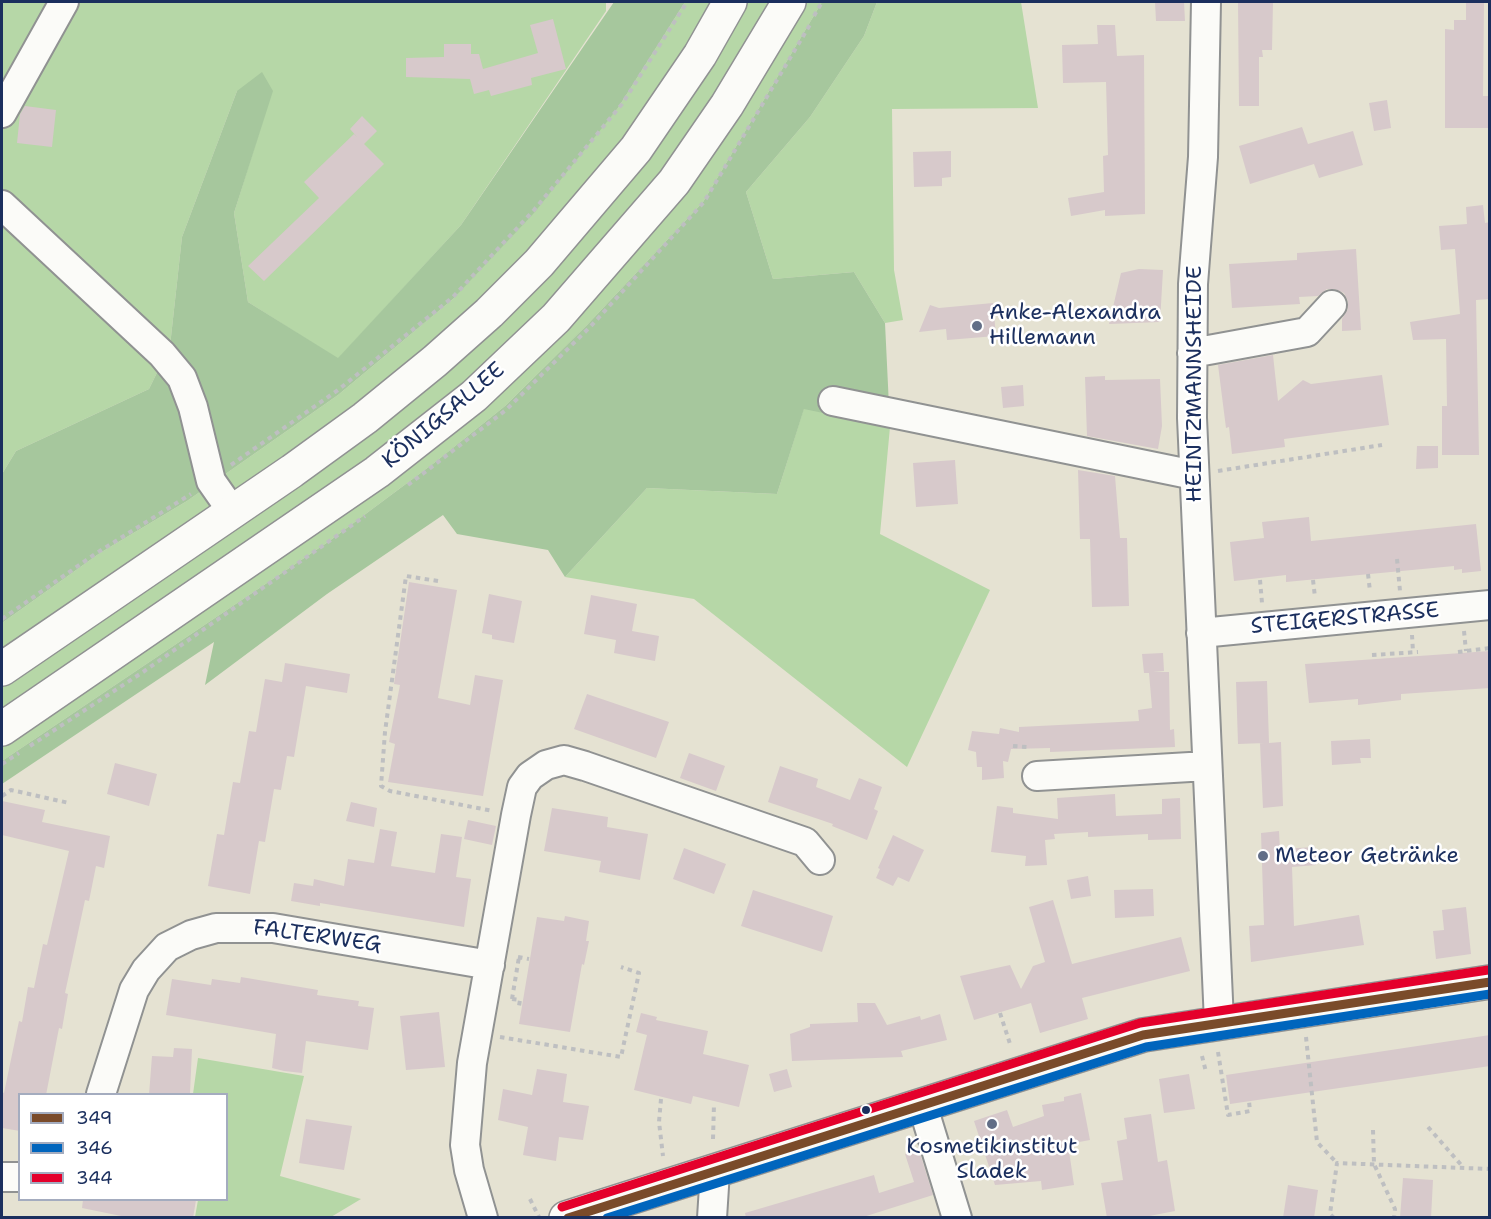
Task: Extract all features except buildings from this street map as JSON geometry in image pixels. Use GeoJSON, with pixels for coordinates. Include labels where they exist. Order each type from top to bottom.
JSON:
{"type":"FeatureCollection","features":[{"type":"Feature","properties":{"kind":"main road"},"geometry":{"type":"LineString","coordinates":[[2,669],[365,418],[489,314],[539,263],[636,149],[700,55],[730,2]]}},
{"type":"Feature","properties":{"kind":"main road","name":"KÖNIGSALLEE"},"geometry":{"type":"LineString","coordinates":[[2,729],[377,472],[474,396],[556,318],[674,182],[728,105],[789,2]]}},
{"type":"Feature","properties":{"kind":"main road"},"geometry":{"type":"LineString","coordinates":[[566,1218],[923,1107],[1143,1035],[1219,1037],[1490,982]]}},
{"type":"Feature","properties":{"kind":"street"},"geometry":{"type":"LineString","coordinates":[[2,112],[63,2]]}},
{"type":"Feature","properties":{"kind":"street","name":"HEINTZMANNSHEIDE"},"geometry":{"type":"LineString","coordinates":[[1206,2],[1203,157],[1193,284],[1192,353],[1194,475],[1219,1037]]}},
{"type":"Feature","properties":{"kind":"street"},"geometry":{"type":"LineString","coordinates":[[2,205],[162,354],[182,378],[193,407],[211,481],[232,511]]}},
{"type":"Feature","properties":{"kind":"street"},"geometry":{"type":"LineString","coordinates":[[1192,353],[1307,332],[1332,304]]}},
{"type":"Feature","properties":{"kind":"street"},"geometry":{"type":"LineString","coordinates":[[833,401],[1194,475]]}},
{"type":"Feature","properties":{"kind":"street","name":"STEIGERSTRASSE"},"geometry":{"type":"LineString","coordinates":[[1201,633],[1490,605]]}},
{"type":"Feature","properties":{"kind":"street"},"geometry":{"type":"LineString","coordinates":[[483,1218],[469,1170],[465,1145],[478,1033],[516,815],[522,788],[530,776],[546,765],[564,760],[805,842],[820,860]]}},
{"type":"Feature","properties":{"kind":"street"},"geometry":{"type":"LineString","coordinates":[[1037,776],[1207,766]]}},
{"type":"Feature","properties":{"kind":"street","name":"FALTERWEG"},"geometry":{"type":"LineString","coordinates":[[102,1093],[134,990],[146,970],[168,947],[191,935],[216,928],[273,928],[490,964]]}},
{"type":"Feature","properties":{"kind":"street"},"geometry":{"type":"LineString","coordinates":[[923,1107],[957,1218]]}},
{"type":"Feature","properties":{"kind":"street"},"geometry":{"type":"LineString","coordinates":[[712,1218],[715,1171]]}},
{"type":"Feature","properties":{"kind":"street"},"geometry":{"type":"LineString","coordinates":[[2,1177],[18,1177]]}},
{"type":"Feature","properties":{"kind":"path"},"geometry":{"type":"LineString","coordinates":[[2,619],[95,554],[211,481],[338,390],[453,297],[534,210],[622,104],[687,2]]}},
{"type":"Feature","properties":{"kind":"path"},"geometry":{"type":"LineString","coordinates":[[1194,475],[1382,445]]}},
{"type":"Feature","properties":{"kind":"path"},"geometry":{"type":"LineString","coordinates":[[1397,559],[1402,614]]}},
{"type":"Feature","properties":{"kind":"path"},"geometry":{"type":"LineString","coordinates":[[438,581],[406,576],[385,732],[381,786],[390,791],[516,815]]}},
{"type":"Feature","properties":{"kind":"path"},"geometry":{"type":"LineString","coordinates":[[1458,652],[1490,648]]}},
{"type":"Feature","properties":{"kind":"path"},"geometry":{"type":"LineString","coordinates":[[1372,655],[1418,652]]}},
{"type":"Feature","properties":{"kind":"path"},"geometry":{"type":"LineString","coordinates":[[1013,746],[1027,747]]}},
{"type":"Feature","properties":{"kind":"path"},"geometry":{"type":"LineString","coordinates":[[2,796],[11,790],[69,803]]}},
{"type":"Feature","properties":{"kind":"path"},"geometry":{"type":"LineString","coordinates":[[512,999],[519,957]]}},
{"type":"Feature","properties":{"kind":"path"},"geometry":{"type":"LineString","coordinates":[[478,1033],[621,1057],[639,972],[621,968]]}},
{"type":"Feature","properties":{"kind":"path"},"geometry":{"type":"LineString","coordinates":[[1000,1013],[1011,1047]]}},
{"type":"Feature","properties":{"kind":"path"},"geometry":{"type":"LineString","coordinates":[[1219,1037],[1228,1115],[1250,1111],[1249,1101]]}},
{"type":"Feature","properties":{"kind":"path"},"geometry":{"type":"LineString","coordinates":[[1306,1038],[1317,1142],[1337,1163],[1490,1169]]}},
{"type":"Feature","properties":{"kind":"path"},"geometry":{"type":"LineString","coordinates":[[1202,1056],[1206,1072]]}},
{"type":"Feature","properties":{"kind":"path"},"geometry":{"type":"LineString","coordinates":[[661,1099],[658,1122],[663,1156]]}},
{"type":"Feature","properties":{"kind":"path"},"geometry":{"type":"LineString","coordinates":[[713,1139],[714,1104]]}},
{"type":"Feature","properties":{"kind":"path"},"geometry":{"type":"LineString","coordinates":[[1428,1127],[1464,1168]]}},
{"type":"Feature","properties":{"kind":"path"},"geometry":{"type":"LineString","coordinates":[[1373,1130],[1374,1164],[1395,1209],[1394,1218]]}},
{"type":"Feature","properties":{"kind":"path"},"geometry":{"type":"LineString","coordinates":[[1334,1218],[1330,1214],[1337,1163]]}},
{"type":"Feature","properties":{"kind":"path"},"geometry":{"type":"LineString","coordinates":[[530,1199],[540,1218]]}},
{"type":"Feature","properties":{"kind":"green space"},"geometry":{"type":"Polygon","coordinates":[[[2,2],[606,2],[606,11],[461,225],[338,359],[248,302],[234,213],[272,91],[237,91],[182,237],[170,346],[149,389],[16,451],[2,474],[2,2]]]}},
{"type":"Feature","properties":{"kind":"green space"},"geometry":{"type":"Polygon","coordinates":[[[614,2],[685,2],[618,108],[534,213],[453,299],[338,395],[187,501],[100,553],[2,623],[2,474],[16,451],[149,389],[170,346],[182,237],[237,91],[262,72],[273,91],[234,213],[248,302],[338,358],[461,225],[614,2]]]}},
{"type":"Feature","properties":{"kind":"green space"},"geometry":{"type":"Polygon","coordinates":[[[685,2],[822,2],[703,202],[587,325],[505,406],[434,463],[328,542],[2,761],[2,623],[100,553],[187,501],[338,395],[453,299],[618,108],[685,2]]]}},
{"type":"Feature","properties":{"kind":"green space"},"geometry":{"type":"Polygon","coordinates":[[[822,2],[877,2],[864,36],[810,117],[746,192],[773,279],[854,272],[885,323],[890,427],[804,409],[777,494],[647,488],[565,577],[548,550],[457,534],[443,515],[327,594],[205,685],[214,642],[2,784],[2,761],[328,542],[434,463],[505,406],[587,325],[703,202],[822,2]]]}},
{"type":"Feature","properties":{"kind":"green space"},"geometry":{"type":"Polygon","coordinates":[[[877,2],[1021,2],[1038,108],[892,109],[894,270],[903,320],[885,323],[854,272],[773,279],[746,192],[810,117],[864,36],[877,2]]]}},
{"type":"Feature","properties":{"kind":"green space"},"geometry":{"type":"Polygon","coordinates":[[[804,408],[890,427],[880,534],[990,590],[907,767],[694,599],[565,577],[647,488],[777,494],[804,408]]]}},
{"type":"Feature","properties":{"kind":"green space"},"geometry":{"type":"Polygon","coordinates":[[[198,1058],[304,1076],[280,1176],[361,1199],[331,1217],[195,1217],[198,1201],[228,1201],[228,1093],[193,1093],[198,1058]]]}},
{"type":"Feature","properties":{"kind":"transit line","name":"344"},"geometry":{"type":"LineString","coordinates":[[562,1207],[1140,1023],[1488,970]]}},
{"type":"Feature","properties":{"kind":"transit line","name":"349"},"geometry":{"type":"LineString","coordinates":[[568,1218],[1143,1035],[1490,982]]}},
{"type":"Feature","properties":{"kind":"transit line","name":"346"},"geometry":{"type":"LineString","coordinates":[[607,1218],[1146,1047],[1490,994]]}},
{"type":"Feature","properties":{"kind":"place","name":"Anke-Alexandra Hillemann"},"geometry":{"type":"Point","coordinates":[977,326]}},
{"type":"Feature","properties":{"kind":"place","name":"Meteor Getränke"},"geometry":{"type":"Point","coordinates":[1263,856]}},
{"type":"Feature","properties":{"kind":"place","name":"Kosmetikinstitut Sladek"},"geometry":{"type":"Point","coordinates":[992,1124]}}]}
